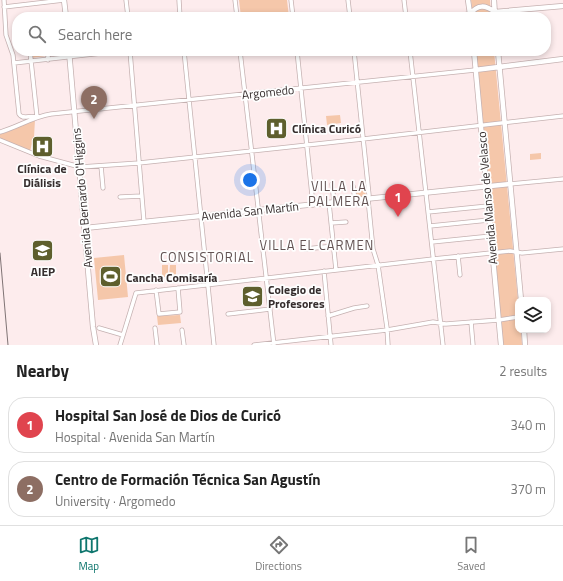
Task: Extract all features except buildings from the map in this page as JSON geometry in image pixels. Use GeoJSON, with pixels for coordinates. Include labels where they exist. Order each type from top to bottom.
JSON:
{"type":"FeatureCollection","features":[{"type":"Feature","properties":{"kind":"main road"},"geometry":{"type":"LineString","coordinates":[[64,0],[65,12]]}},
{"type":"Feature","properties":{"kind":"main road"},"geometry":{"type":"LineString","coordinates":[[468,0],[470,12]]}},
{"type":"Feature","properties":{"kind":"main road"},"geometry":{"type":"LineString","coordinates":[[494,0],[495,12]]}},
{"type":"Feature","properties":{"kind":"main road"},"geometry":{"type":"LineString","coordinates":[[473,12],[475,8],[482,6],[488,7],[493,12]]}},
{"type":"Feature","properties":{"kind":"main road"},"geometry":{"type":"LineString","coordinates":[[498,12],[500,10],[563,6]]}},
{"type":"Feature","properties":{"kind":"main road","name":"Avenida Manso de Velasco"},"geometry":{"type":"LineString","coordinates":[[474,56],[501,345]]}},
{"type":"Feature","properties":{"kind":"main road","name":"Avenida Manso de Velasco"},"geometry":{"type":"LineString","coordinates":[[499,56],[521,297]]}},
{"type":"Feature","properties":{"kind":"main road","name":"Avenida Bernardo O'Higgins"},"geometry":{"type":"LineString","coordinates":[[70,57],[93,326],[96,345]]}},
{"type":"Feature","properties":{"kind":"main road","name":"Argomedo"},"geometry":{"type":"LineString","coordinates":[[475,70],[563,59]]}},
{"type":"Feature","properties":{"kind":"main road","name":"Avenida San Martín"},"geometry":{"type":"LineString","coordinates":[[85,228],[510,184]]}},
{"type":"Feature","properties":{"kind":"main road"},"geometry":{"type":"LineString","coordinates":[[524,333],[525,345]]}},
{"type":"Feature","properties":{"kind":"street"},"geometry":{"type":"LineString","coordinates":[[4,0],[6,35],[12,51]]}},
{"type":"Feature","properties":{"kind":"street"},"geometry":{"type":"LineString","coordinates":[[4,7],[64,0]]}},
{"type":"Feature","properties":{"kind":"street"},"geometry":{"type":"LineString","coordinates":[[126,0],[127,12]]}},
{"type":"Feature","properties":{"kind":"street"},"geometry":{"type":"LineString","coordinates":[[179,0],[180,12]]}},
{"type":"Feature","properties":{"kind":"street"},"geometry":{"type":"LineString","coordinates":[[235,0],[236,12]]}},
{"type":"Feature","properties":{"kind":"street"},"geometry":{"type":"LineString","coordinates":[[291,0],[292,12]]}},
{"type":"Feature","properties":{"kind":"street"},"geometry":{"type":"LineString","coordinates":[[348,0],[349,12]]}},
{"type":"Feature","properties":{"kind":"street"},"geometry":{"type":"LineString","coordinates":[[404,0],[405,12]]}},
{"type":"Feature","properties":{"kind":"street"},"geometry":{"type":"LineString","coordinates":[[13,56],[14,63],[78,56]]}},
{"type":"Feature","properties":{"kind":"street"},"geometry":{"type":"LineString","coordinates":[[30,56],[37,117]]}},
{"type":"Feature","properties":{"kind":"street"},"geometry":{"type":"LineString","coordinates":[[130,56],[144,222]]}},
{"type":"Feature","properties":{"kind":"street"},"geometry":{"type":"LineString","coordinates":[[185,56],[214,345]]}},
{"type":"Feature","properties":{"kind":"street"},"geometry":{"type":"LineString","coordinates":[[241,56],[274,344]]}},
{"type":"Feature","properties":{"kind":"street"},"geometry":{"type":"LineString","coordinates":[[297,56],[313,204]]}},
{"type":"Feature","properties":{"kind":"street"},"geometry":{"type":"LineString","coordinates":[[354,56],[373,249],[378,265],[388,345]]}},
{"type":"Feature","properties":{"kind":"street"},"geometry":{"type":"LineString","coordinates":[[411,56],[443,345]]}},
{"type":"Feature","properties":{"kind":"street","name":"Argomedo"},"geometry":{"type":"LineString","coordinates":[[14,63],[19,114],[22,117],[37,117]]}},
{"type":"Feature","properties":{"kind":"street","name":"Argomedo"},"geometry":{"type":"LineString","coordinates":[[0,132],[37,117],[47,115],[475,70]]}},
{"type":"Feature","properties":{"kind":"street"},"geometry":{"type":"LineString","coordinates":[[0,140],[39,156],[80,167],[139,163],[563,116]]}},
{"type":"Feature","properties":{"kind":"street"},"geometry":{"type":"LineString","coordinates":[[101,166],[103,188]]}},
{"type":"Feature","properties":{"kind":"street"},"geometry":{"type":"LineString","coordinates":[[510,184],[563,179]]}},
{"type":"Feature","properties":{"kind":"street"},"geometry":{"type":"LineString","coordinates":[[332,184],[331,223],[336,270]]}},
{"type":"Feature","properties":{"kind":"street"},"geometry":{"type":"LineString","coordinates":[[353,186],[355,200]]}},
{"type":"Feature","properties":{"kind":"street"},"geometry":{"type":"LineString","coordinates":[[120,197],[142,196]]}},
{"type":"Feature","properties":{"kind":"street"},"geometry":{"type":"LineString","coordinates":[[428,212],[488,206]]}},
{"type":"Feature","properties":{"kind":"street"},"geometry":{"type":"LineString","coordinates":[[430,226],[489,220]]}},
{"type":"Feature","properties":{"kind":"street"},"geometry":{"type":"LineString","coordinates":[[331,223],[346,222]]}},
{"type":"Feature","properties":{"kind":"street"},"geometry":{"type":"LineString","coordinates":[[432,242],[490,236]]}},
{"type":"Feature","properties":{"kind":"street"},"geometry":{"type":"LineString","coordinates":[[305,249],[334,246]]}},
{"type":"Feature","properties":{"kind":"street"},"geometry":{"type":"LineString","coordinates":[[120,345],[136,293],[458,256],[510,251],[522,252],[563,250]]}},
{"type":"Feature","properties":{"kind":"street"},"geometry":{"type":"LineString","coordinates":[[458,256],[460,275]]}},
{"type":"Feature","properties":{"kind":"street"},"geometry":{"type":"LineString","coordinates":[[324,271],[331,345]]}},
{"type":"Feature","properties":{"kind":"street"},"geometry":{"type":"LineString","coordinates":[[156,290],[159,314],[180,312],[178,288]]}},
{"type":"Feature","properties":{"kind":"street"},"geometry":{"type":"LineString","coordinates":[[328,316],[354,308],[367,306]]}},
{"type":"Feature","properties":{"kind":"street"},"geometry":{"type":"LineString","coordinates":[[228,314],[270,309]]}},
{"type":"Feature","properties":{"kind":"street"},"geometry":{"type":"LineString","coordinates":[[254,345],[274,344],[387,330],[430,322],[446,324],[515,317]]}},
{"type":"Feature","properties":{"kind":"street"},"geometry":{"type":"LineString","coordinates":[[472,322],[473,345]]}},
{"type":"Feature","properties":{"kind":"street"},"geometry":{"type":"LineString","coordinates":[[99,328],[123,335]]}},
{"type":"Feature","properties":{"kind":"street"},"geometry":{"type":"LineString","coordinates":[[155,328],[157,345]]}},
{"type":"Feature","properties":{"kind":"street"},"geometry":{"type":"LineString","coordinates":[[182,330],[184,345]]}},
{"type":"Feature","properties":{"kind":"shaded area"},"geometry":{"type":"Polygon","coordinates":[[[239,0],[287,0],[288,12],[240,12],[239,0]]]}},
{"type":"Feature","properties":{"kind":"shaded area"},"geometry":{"type":"Polygon","coordinates":[[[471,0],[490,0],[491,12],[472,12],[471,0]]]}},
{"type":"Feature","properties":{"kind":"shaded area"},"geometry":{"type":"Polygon","coordinates":[[[31,56],[46,56],[31,58],[31,56]]]}},
{"type":"Feature","properties":{"kind":"shaded area"},"geometry":{"type":"Polygon","coordinates":[[[476,56],[494,56],[518,297],[515,297],[515,333],[521,333],[522,345],[503,345],[476,56]]]}},
{"type":"Feature","properties":{"kind":"shaded area"},"geometry":{"type":"Polygon","coordinates":[[[340,115],[341,123],[327,125],[326,116],[340,115]]]}},
{"type":"Feature","properties":{"kind":"shaded area"},"geometry":{"type":"Polygon","coordinates":[[[35,120],[34,137],[30,151],[0,139],[0,134],[35,120]]]}},
{"type":"Feature","properties":{"kind":"shaded area"},"geometry":{"type":"Polygon","coordinates":[[[541,153],[541,159],[530,160],[530,154],[541,153]]]}},
{"type":"Feature","properties":{"kind":"shaded area"},"geometry":{"type":"Polygon","coordinates":[[[365,188],[366,197],[355,198],[354,189],[365,188]]]}},
{"type":"Feature","properties":{"kind":"shaded area","name":"Cancha Comisaría"},"geometry":{"type":"Polygon","coordinates":[[[124,255],[128,297],[98,300],[94,258],[124,255]]]}},
{"type":"Feature","properties":{"kind":"shaded area"},"geometry":{"type":"Polygon","coordinates":[[[162,265],[168,265],[168,277],[162,277],[162,265]]]}},
{"type":"Feature","properties":{"kind":"shaded area"},"geometry":{"type":"Polygon","coordinates":[[[170,265],[176,265],[176,278],[169,277],[170,265]]]}},
{"type":"Feature","properties":{"kind":"shaded area"},"geometry":{"type":"Polygon","coordinates":[[[180,315],[181,323],[158,325],[157,316],[180,315]]]}},
{"type":"Feature","properties":{"kind":"railway"},"geometry":{"type":"LineString","coordinates":[[0,253],[8,345]]}},
{"type":"Feature","properties":{"kind":"place","name":"Centro de Formación Técnica San Agustín"},"geometry":{"type":"Point","coordinates":[94,119]}},
{"type":"Feature","properties":{"kind":"place","name":"Clínica Curicó"},"geometry":{"type":"Point","coordinates":[276,128]}},
{"type":"Feature","properties":{"kind":"place","name":"Clínica de Diálisis"},"geometry":{"type":"Point","coordinates":[42,147]}},
{"type":"Feature","properties":{"kind":"place","name":"Hospital San José de Dios de Curicó"},"geometry":{"type":"Point","coordinates":[398,217]}},
{"type":"Feature","properties":{"kind":"place","name":"AIEP"},"geometry":{"type":"Point","coordinates":[43,250]}},
{"type":"Feature","properties":{"kind":"place","name":"Cancha Comisaría"},"geometry":{"type":"Point","coordinates":[111,277]}},
{"type":"Feature","properties":{"kind":"place","name":"Colegio de Profesores"},"geometry":{"type":"Point","coordinates":[253,296]}},
{"type":"Feature","properties":{"kind":"district","name":"VILLA LA PALMERA"},"geometry":{"type":"Point","coordinates":[339,194]}},
{"type":"Feature","properties":{"kind":"district","name":"VILLA EL CARMEN"},"geometry":{"type":"Point","coordinates":[317,245]}},
{"type":"Feature","properties":{"kind":"district","name":"CONSISTORIAL"},"geometry":{"type":"Point","coordinates":[207,257]}}]}
